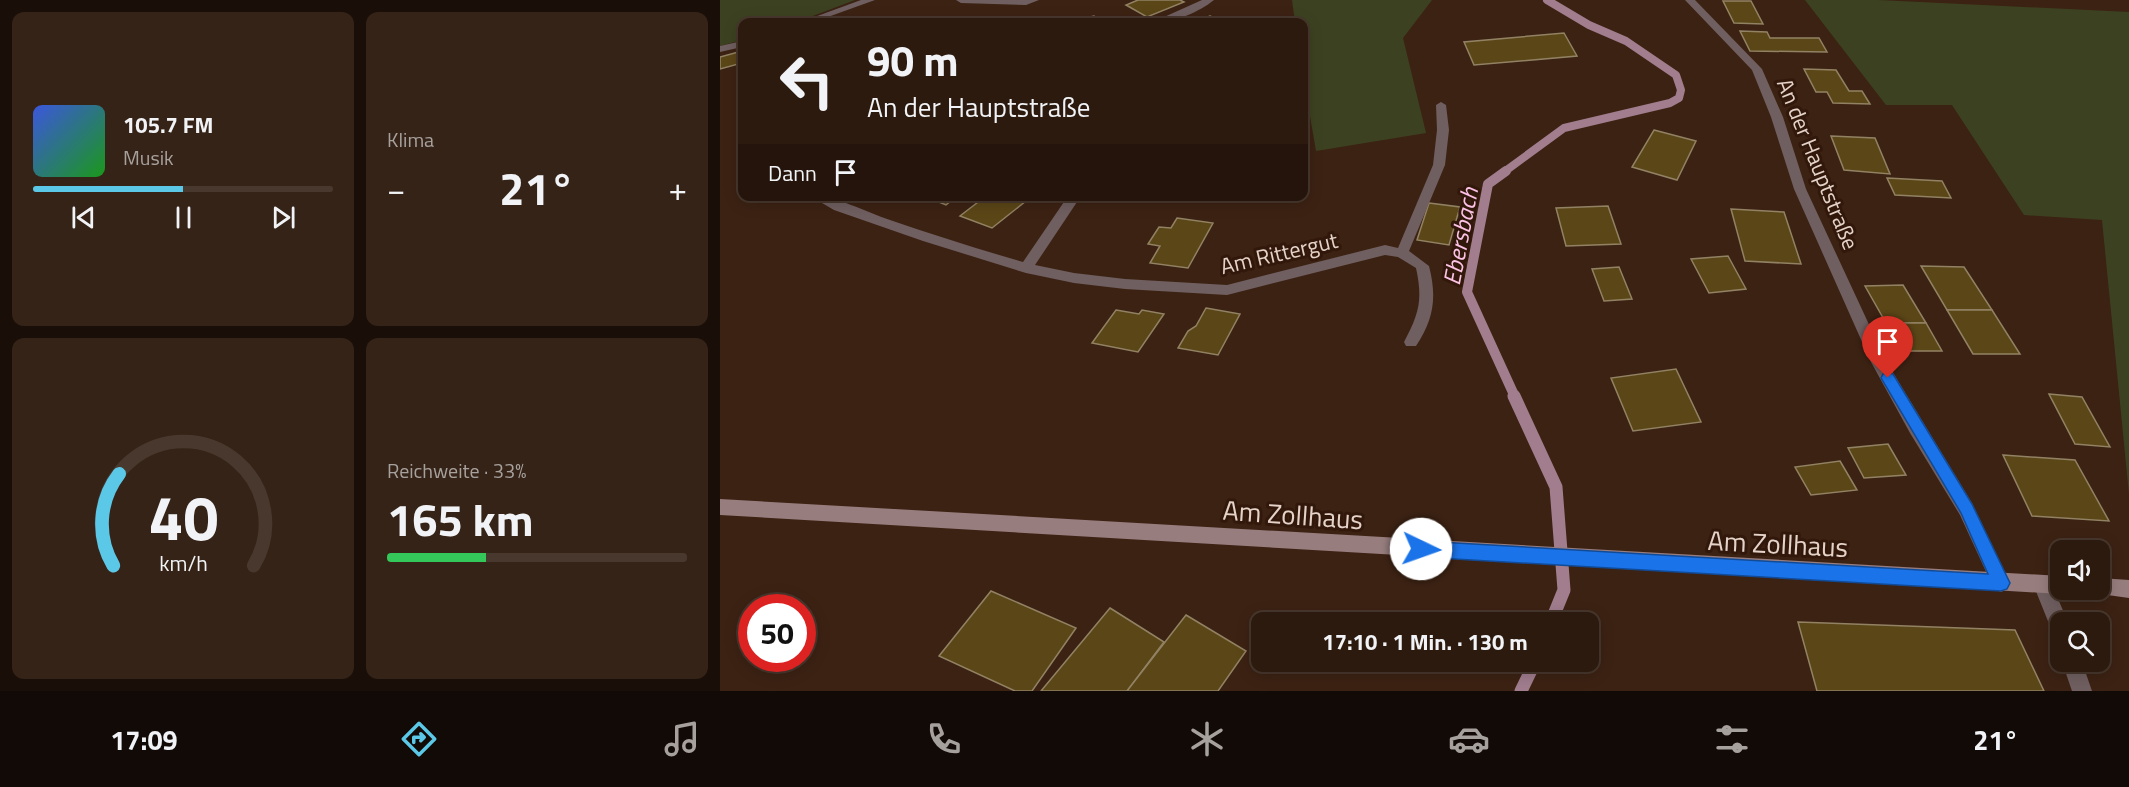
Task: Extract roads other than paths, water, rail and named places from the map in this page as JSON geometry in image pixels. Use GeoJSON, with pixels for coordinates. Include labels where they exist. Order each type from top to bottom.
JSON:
{"type":"FeatureCollection","features":[{"type":"Feature","properties":{"kind":"main road","name":"Am Zollhaus"},"geometry":{"type":"LineString","coordinates":[[720,507],[1583,559],[2050,584]]}},
{"type":"Feature","properties":{"kind":"main road"},"geometry":{"type":"LineString","coordinates":[[2110,588],[2129,589]]}},
{"type":"Feature","properties":{"kind":"street"},"geometry":{"type":"LineString","coordinates":[[818,18],[870,0]]}},
{"type":"Feature","properties":{"kind":"street"},"geometry":{"type":"LineString","coordinates":[[961,0],[1034,0]]}},
{"type":"Feature","properties":{"kind":"street"},"geometry":{"type":"LineString","coordinates":[[1170,18],[1209,0]]}},
{"type":"Feature","properties":{"kind":"street","name":"An der Hauptstraße"},"geometry":{"type":"LineString","coordinates":[[1690,0],[1757,69],[1777,117],[1800,189],[1874,351],[1916,428],[1966,509],[2001,583]]}},
{"type":"Feature","properties":{"kind":"street"},"geometry":{"type":"LineString","coordinates":[[720,49],[738,45]]}},
{"type":"Feature","properties":{"kind":"street"},"geometry":{"type":"LineString","coordinates":[[1411,342],[1424,324],[1427,285],[1422,266],[1402,253],[1439,165],[1443,130],[1441,105]]}},
{"type":"Feature","properties":{"kind":"street","name":"Am Rittergut"},"geometry":{"type":"LineString","coordinates":[[826,201],[916,234],[1026,268],[1074,278],[1125,284],[1227,290],[1385,250],[1402,253]]}},
{"type":"Feature","properties":{"kind":"street"},"geometry":{"type":"LineString","coordinates":[[1026,268],[1072,201]]}},
{"type":"Feature","properties":{"kind":"street"},"geometry":{"type":"LineString","coordinates":[[2075,672],[2082,691]]}},
{"type":"Feature","properties":{"kind":"waterway","name":"Ebersbach"},"geometry":{"type":"LineString","coordinates":[[1504,172],[1564,128],[1670,103],[1679,98],[1681,90],[1676,75],[1626,41],[1589,25],[1547,0]]}},
{"type":"Feature","properties":{"kind":"waterway","name":"Ebersbach"},"geometry":{"type":"LineString","coordinates":[[1506,171],[1488,184],[1467,292],[1515,397]]}},
{"type":"Feature","properties":{"kind":"waterway","name":"Ebersbach"},"geometry":{"type":"LineString","coordinates":[[1514,396],[1556,487],[1564,590],[1555,612]]}},
{"type":"Feature","properties":{"kind":"waterway","name":"Ebersbach"},"geometry":{"type":"LineString","coordinates":[[1521,691],[1530,672]]}}]}
